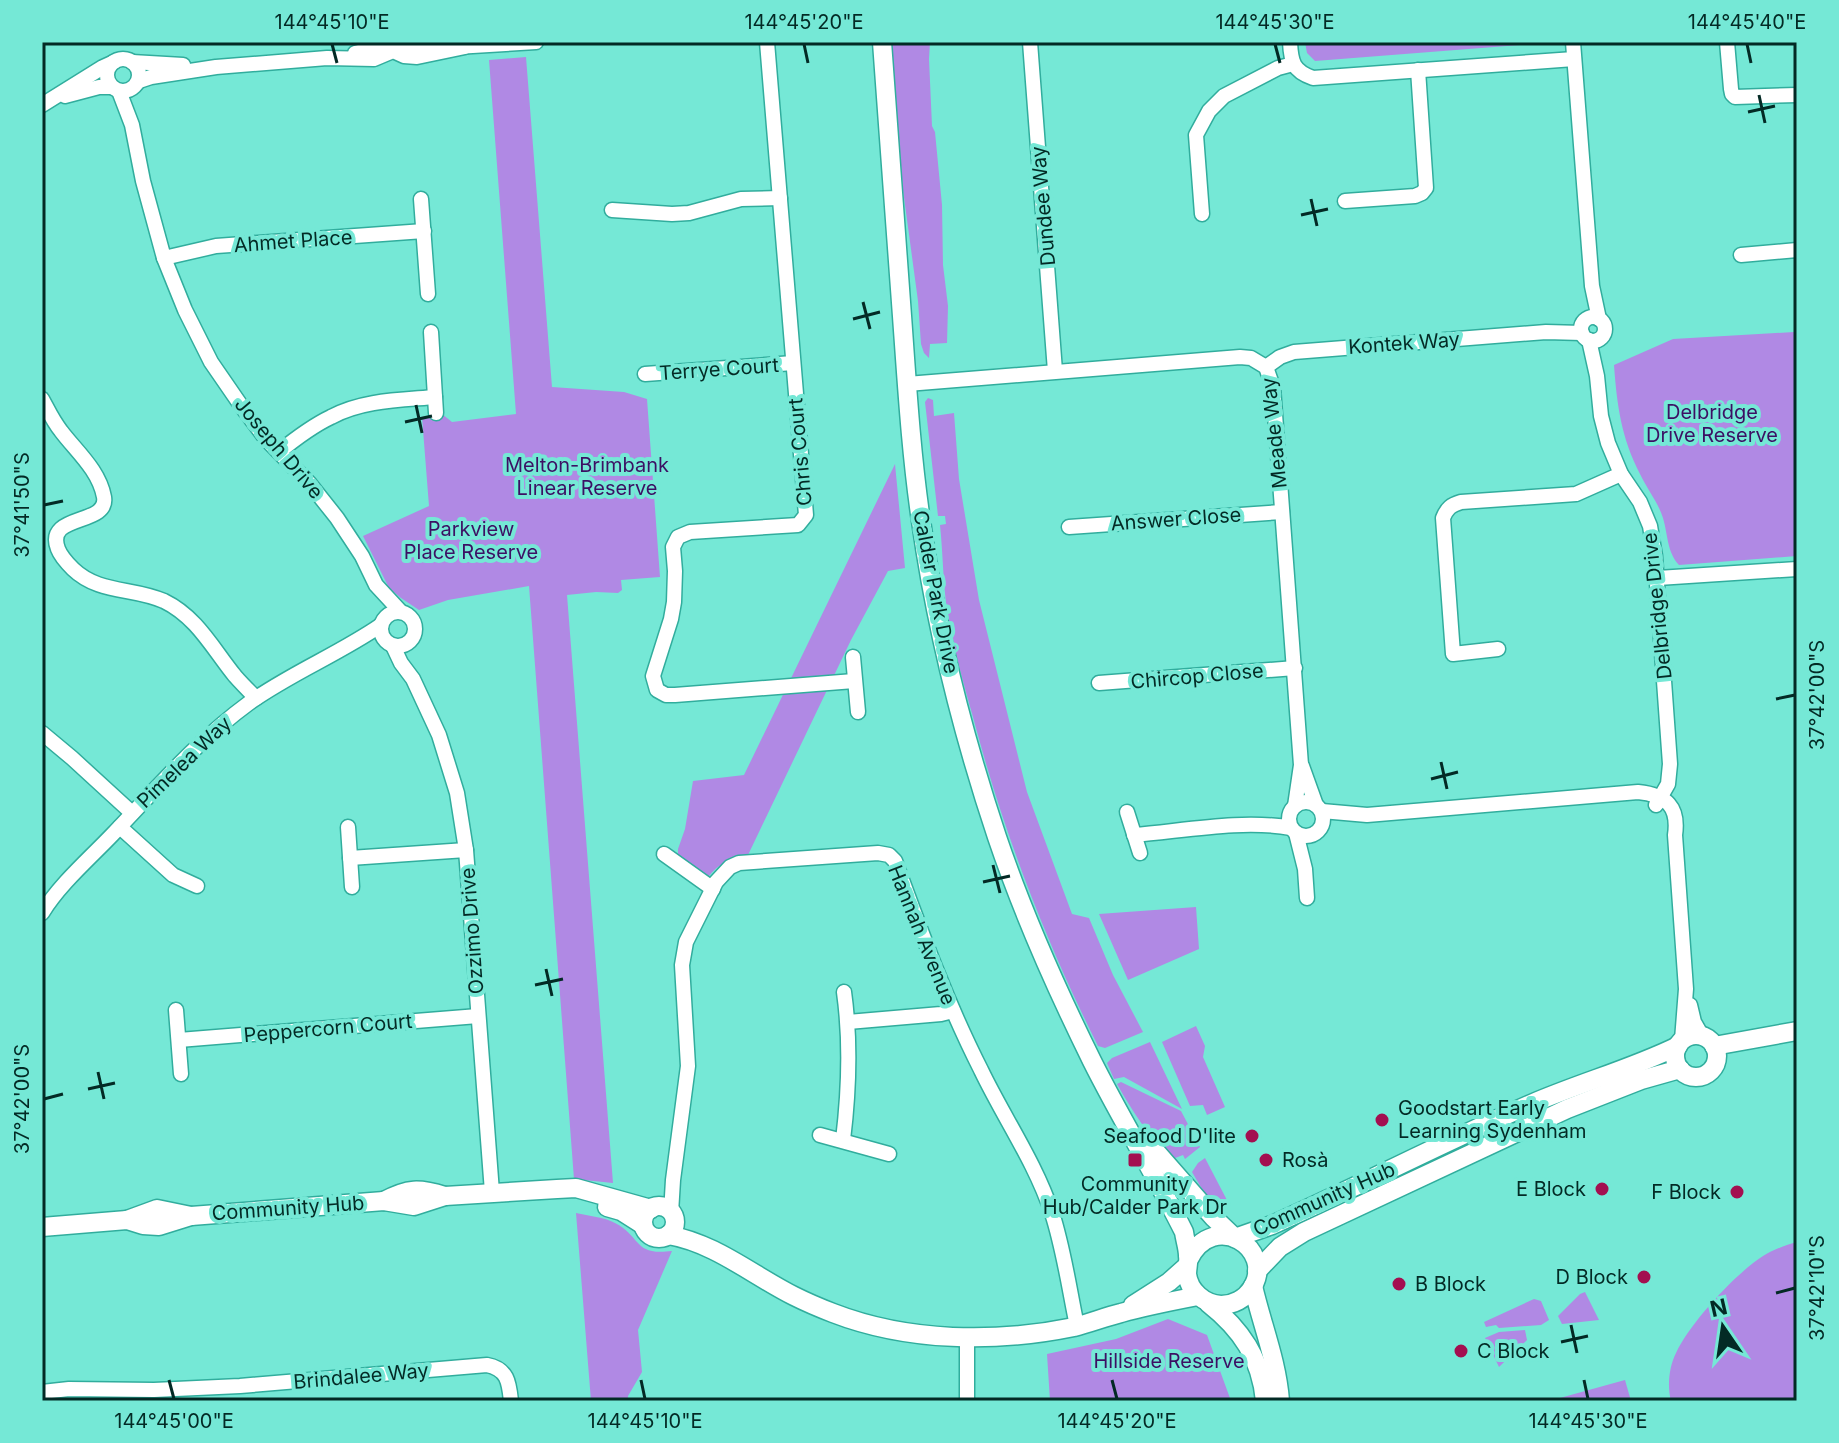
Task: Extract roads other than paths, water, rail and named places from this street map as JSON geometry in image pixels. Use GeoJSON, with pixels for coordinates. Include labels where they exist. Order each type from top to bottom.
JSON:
{"type":"FeatureCollection","features":[{"type":"Feature","properties":{"kind":"street"},"geometry":{"type":"LineString","coordinates":[[42,105],[99,87],[126,87],[151,77],[216,67],[327,58],[374,59],[394,44],[404,56],[417,57],[465,47],[536,42]]}},
{"type":"Feature","properties":{"kind":"street","name":"Chris Court"},"geometry":{"type":"LineString","coordinates":[[767,42],[806,515],[798,525],[690,532],[678,537],[673,547],[674,602],[654,668],[654,685],[666,695],[675,695],[854,681]]}},
{"type":"Feature","properties":{"kind":"street","name":"Calder Park Drive"},"geometry":{"type":"LineString","coordinates":[[882,42],[907,384],[921,522],[938,619],[997,835],[1029,923],[1068,1012],[1184,1232],[1188,1262]]}},
{"type":"Feature","properties":{"kind":"street","name":"Dundee Way"},"geometry":{"type":"LineString","coordinates":[[1030,42],[1055,371]]}},
{"type":"Feature","properties":{"kind":"street"},"geometry":{"type":"LineString","coordinates":[[1290,42],[1293,64],[1303,74],[1313,78],[1574,59]]}},
{"type":"Feature","properties":{"kind":"street","name":"Delbridge Drive"},"geometry":{"type":"LineString","coordinates":[[1573,42],[1592,286],[1591,328],[1601,416],[1621,474],[1640,502],[1650,526],[1658,578],[1670,764],[1668,784],[1658,801]]}},
{"type":"Feature","properties":{"kind":"street"},"geometry":{"type":"LineString","coordinates":[[1727,42],[1731,89],[1735,97],[1797,95]]}},
{"type":"Feature","properties":{"kind":"street"},"geometry":{"type":"LineString","coordinates":[[42,105],[103,67],[123,59],[216,67]]}},
{"type":"Feature","properties":{"kind":"street"},"geometry":{"type":"LineString","coordinates":[[114,62],[107,77],[126,87]]}},
{"type":"Feature","properties":{"kind":"street"},"geometry":{"type":"LineString","coordinates":[[126,87],[139,70],[132,62]]}},
{"type":"Feature","properties":{"kind":"street"},"geometry":{"type":"LineString","coordinates":[[1202,214],[1196,135],[1209,111],[1224,96],[1278,68],[1293,64]]}},
{"type":"Feature","properties":{"kind":"street"},"geometry":{"type":"LineString","coordinates":[[1345,201],[1415,196],[1426,188],[1418,70]]}},
{"type":"Feature","properties":{"kind":"street","name":"Joseph Drive"},"geometry":{"type":"LineString","coordinates":[[126,87],[143,181],[164,258],[185,310],[211,362],[242,407],[310,484],[362,556],[376,585],[382,623]]}},
{"type":"Feature","properties":{"kind":"street"},"geometry":{"type":"LineString","coordinates":[[612,210],[689,213],[741,199],[780,198]]}},
{"type":"Feature","properties":{"kind":"street"},"geometry":{"type":"LineString","coordinates":[[421,199],[428,294]]}},
{"type":"Feature","properties":{"kind":"street","name":"Ahmet Place"},"geometry":{"type":"LineString","coordinates":[[164,258],[216,246],[424,231]]}},
{"type":"Feature","properties":{"kind":"street"},"geometry":{"type":"LineString","coordinates":[[1741,255],[1797,250]]}},
{"type":"Feature","properties":{"kind":"street","name":"Kontek Way"},"geometry":{"type":"LineString","coordinates":[[1266,367],[1294,352],[1591,328]]}},
{"type":"Feature","properties":{"kind":"street"},"geometry":{"type":"LineString","coordinates":[[431,332],[436,413]]}},
{"type":"Feature","properties":{"kind":"street","name":"Meade Way"},"geometry":{"type":"LineString","coordinates":[[907,384],[1240,357],[1251,358],[1266,367],[1273,387],[1301,765],[1319,819]]}},
{"type":"Feature","properties":{"kind":"street","name":"Terrye Court"},"geometry":{"type":"LineString","coordinates":[[645,374],[793,363]]}},
{"type":"Feature","properties":{"kind":"street"},"geometry":{"type":"LineString","coordinates":[[279,452],[333,415],[363,406],[435,397]]}},
{"type":"Feature","properties":{"kind":"street"},"geometry":{"type":"LineString","coordinates":[[42,399],[60,430],[87,462],[104,498],[95,514],[67,525],[58,533],[57,546],[66,562],[90,582],[105,588],[150,596],[184,614],[199,628],[253,700]]}},
{"type":"Feature","properties":{"kind":"street"},"geometry":{"type":"LineString","coordinates":[[1498,649],[1453,654],[1443,518],[1446,510],[1452,504],[1461,502],[1576,494],[1621,474]]}},
{"type":"Feature","properties":{"kind":"street","name":"Answer Close"},"geometry":{"type":"LineString","coordinates":[[1069,527],[1282,512]]}},
{"type":"Feature","properties":{"kind":"street"},"geometry":{"type":"LineString","coordinates":[[1658,578],[1797,569]]}},
{"type":"Feature","properties":{"kind":"street","name":"Joseph Drive"},"geometry":{"type":"LineString","coordinates":[[376,585],[401,612]]}},
{"type":"Feature","properties":{"kind":"street"},"geometry":{"type":"LineString","coordinates":[[401,612],[414,621],[416,633],[409,642],[399,646],[389,643],[382,635],[382,623],[390,613],[401,612]]}},
{"type":"Feature","properties":{"kind":"street","name":"Pimelea Way"},"geometry":{"type":"LineString","coordinates":[[42,913],[59,891],[200,744],[253,700],[313,663],[353,644],[382,623]]}},
{"type":"Feature","properties":{"kind":"street","name":"Ozzimo Drive"},"geometry":{"type":"LineString","coordinates":[[409,642],[413,679]]}},
{"type":"Feature","properties":{"kind":"street","name":"Pimelea Way"},"geometry":{"type":"LineString","coordinates":[[353,644],[389,643]]}},
{"type":"Feature","properties":{"kind":"street","name":"Ozzimo Drive"},"geometry":{"type":"LineString","coordinates":[[389,643],[413,679],[439,735],[457,793],[466,850],[492,1192]]}},
{"type":"Feature","properties":{"kind":"street"},"geometry":{"type":"LineString","coordinates":[[853,657],[858,712]]}},
{"type":"Feature","properties":{"kind":"street","name":"Chircop Close"},"geometry":{"type":"LineString","coordinates":[[1099,683],[1295,668]]}},
{"type":"Feature","properties":{"kind":"street"},"geometry":{"type":"LineString","coordinates":[[42,733],[132,813]]}},
{"type":"Feature","properties":{"kind":"street","name":"Meade Way"},"geometry":{"type":"LineString","coordinates":[[1292,809],[1301,765]]}},
{"type":"Feature","properties":{"kind":"street"},"geometry":{"type":"LineString","coordinates":[[1245,825],[1279,826],[1306,837],[1319,819],[1626,794],[1658,801],[1675,835],[1686,989],[1694,1022],[1711,1047],[1709,1071],[1698,1076],[1685,1073],[1675,1058],[1680,1043],[1686,989]]}},
{"type":"Feature","properties":{"kind":"street"},"geometry":{"type":"LineString","coordinates":[[1134,835],[1245,825],[1274,819],[1305,802],[1319,819]]}},
{"type":"Feature","properties":{"kind":"street"},"geometry":{"type":"LineString","coordinates":[[1292,809],[1289,823],[1305,869],[1307,898]]}},
{"type":"Feature","properties":{"kind":"street"},"geometry":{"type":"LineString","coordinates":[[1127,812],[1140,853]]}},
{"type":"Feature","properties":{"kind":"street"},"geometry":{"type":"LineString","coordinates":[[1305,869],[1319,819]]}},
{"type":"Feature","properties":{"kind":"street"},"geometry":{"type":"LineString","coordinates":[[120,827],[173,875],[197,886]]}},
{"type":"Feature","properties":{"kind":"street"},"geometry":{"type":"LineString","coordinates":[[348,827],[352,887]]}},
{"type":"Feature","properties":{"kind":"street"},"geometry":{"type":"LineString","coordinates":[[350,858],[466,850]]}},
{"type":"Feature","properties":{"kind":"street","name":"Hannah Avenue"},"geometry":{"type":"LineString","coordinates":[[661,1218],[673,1180],[688,1066],[682,965],[686,942],[716,882],[730,867],[739,863],[878,853],[889,855],[895,861],[953,1011],[1052,1212],[1081,1325]]}},
{"type":"Feature","properties":{"kind":"street"},"geometry":{"type":"LineString","coordinates":[[664,854],[713,889]]}},
{"type":"Feature","properties":{"kind":"street"},"geometry":{"type":"LineString","coordinates":[[843,1140],[848,1100],[848,1022],[844,992]]}},
{"type":"Feature","properties":{"kind":"street"},"geometry":{"type":"LineString","coordinates":[[176,1010],[181,1074]]}},
{"type":"Feature","properties":{"kind":"street"},"geometry":{"type":"LineString","coordinates":[[848,1022],[953,1011]]}},
{"type":"Feature","properties":{"kind":"street","name":"Peppercorn Court"},"geometry":{"type":"LineString","coordinates":[[179,1040],[478,1016]]}},
{"type":"Feature","properties":{"kind":"street"},"geometry":{"type":"LineString","coordinates":[[1680,1043],[1688,1036],[1711,1047],[1797,1031]]}},
{"type":"Feature","properties":{"kind":"street","name":"Community Hub"},"geometry":{"type":"LineString","coordinates":[[1235,1237],[1272,1225],[1560,1092],[1651,1058],[1680,1043]]}},
{"type":"Feature","properties":{"kind":"street","name":"Community Hub"},"geometry":{"type":"LineString","coordinates":[[1255,1278],[1271,1255],[1290,1240],[1601,1096],[1680,1069]]}},
{"type":"Feature","properties":{"kind":"street","name":"Calder Park Drive"},"geometry":{"type":"LineString","coordinates":[[1119,1111],[1214,1219],[1235,1237]]}},
{"type":"Feature","properties":{"kind":"street"},"geometry":{"type":"LineString","coordinates":[[820,1135],[889,1154]]}},
{"type":"Feature","properties":{"kind":"street"},"geometry":{"type":"LineString","coordinates":[[1460,1137],[1469,1156]]}},
{"type":"Feature","properties":{"kind":"street"},"geometry":{"type":"LineString","coordinates":[[1354,1187],[1362,1206]]}},
{"type":"Feature","properties":{"kind":"street","name":"Community Hub"},"geometry":{"type":"LineString","coordinates":[[42,1227],[127,1220],[159,1226],[191,1216],[384,1201],[414,1206],[445,1196],[527,1190],[661,1218],[682,1238],[704,1246],[795,1297],[835,1314],[883,1328],[967,1338],[1040,1333],[1120,1313],[1201,1298]]}},
{"type":"Feature","properties":{"kind":"street"},"geometry":{"type":"LineString","coordinates":[[1265,1401],[1261,1377],[1244,1340],[1231,1322],[1201,1298],[1189,1282],[1188,1262],[1194,1249],[1212,1237],[1235,1237],[1244,1243],[1256,1260],[1255,1278],[1265,1334],[1275,1362],[1280,1401]]}},
{"type":"Feature","properties":{"kind":"street","name":"Community Hub"},"geometry":{"type":"LineString","coordinates":[[1120,1313],[1169,1282],[1188,1262]]}},
{"type":"Feature","properties":{"kind":"street"},"geometry":{"type":"LineString","coordinates":[[1201,1298],[1214,1304],[1237,1302],[1246,1295],[1255,1278]]}},
{"type":"Feature","properties":{"kind":"street"},"geometry":{"type":"LineString","coordinates":[[967,1338],[967,1401]]}},
{"type":"Feature","properties":{"kind":"street","name":"Brindalee Way"},"geometry":{"type":"LineString","coordinates":[[42,1392],[69,1389],[241,1393],[487,1365],[497,1367],[507,1376],[511,1401]]}},
{"type":"Feature","properties":{"kind":"place","name":"Goodstart Early Learning Sydenham"},"geometry":{"type":"Point","coordinates":[1382,1120]}},
{"type":"Feature","properties":{"kind":"place","name":"Seafood D'lite"},"geometry":{"type":"Point","coordinates":[1252,1136]}},
{"type":"Feature","properties":{"kind":"place","name":"Community Hub/Calder Park Dr"},"geometry":{"type":"Point","coordinates":[1135,1160]}},
{"type":"Feature","properties":{"kind":"place","name":"Rosà"},"geometry":{"type":"Point","coordinates":[1266,1160]}},
{"type":"Feature","properties":{"kind":"place","name":"E Block"},"geometry":{"type":"Point","coordinates":[1602,1189]}},
{"type":"Feature","properties":{"kind":"place","name":"F Block"},"geometry":{"type":"Point","coordinates":[1737,1192]}},
{"type":"Feature","properties":{"kind":"place","name":"D Block"},"geometry":{"type":"Point","coordinates":[1644,1277]}},
{"type":"Feature","properties":{"kind":"place","name":"B Block"},"geometry":{"type":"Point","coordinates":[1399,1284]}},
{"type":"Feature","properties":{"kind":"place","name":"C Block"},"geometry":{"type":"Point","coordinates":[1461,1351]}},
{"type":"Feature","properties":{"kind":"park label","name":"Delbridge Drive Reserve"},"geometry":{"type":"Point","coordinates":[1712,424]}},
{"type":"Feature","properties":{"kind":"park label","name":"Melton-Brimbank Linear Reserve"},"geometry":{"type":"Point","coordinates":[587,476]}},
{"type":"Feature","properties":{"kind":"park label","name":"Parkview Place Reserve"},"geometry":{"type":"Point","coordinates":[471,540]}},
{"type":"Feature","properties":{"kind":"park label","name":"Hillside Reserve"},"geometry":{"type":"Point","coordinates":[1169,1361]}}]}
